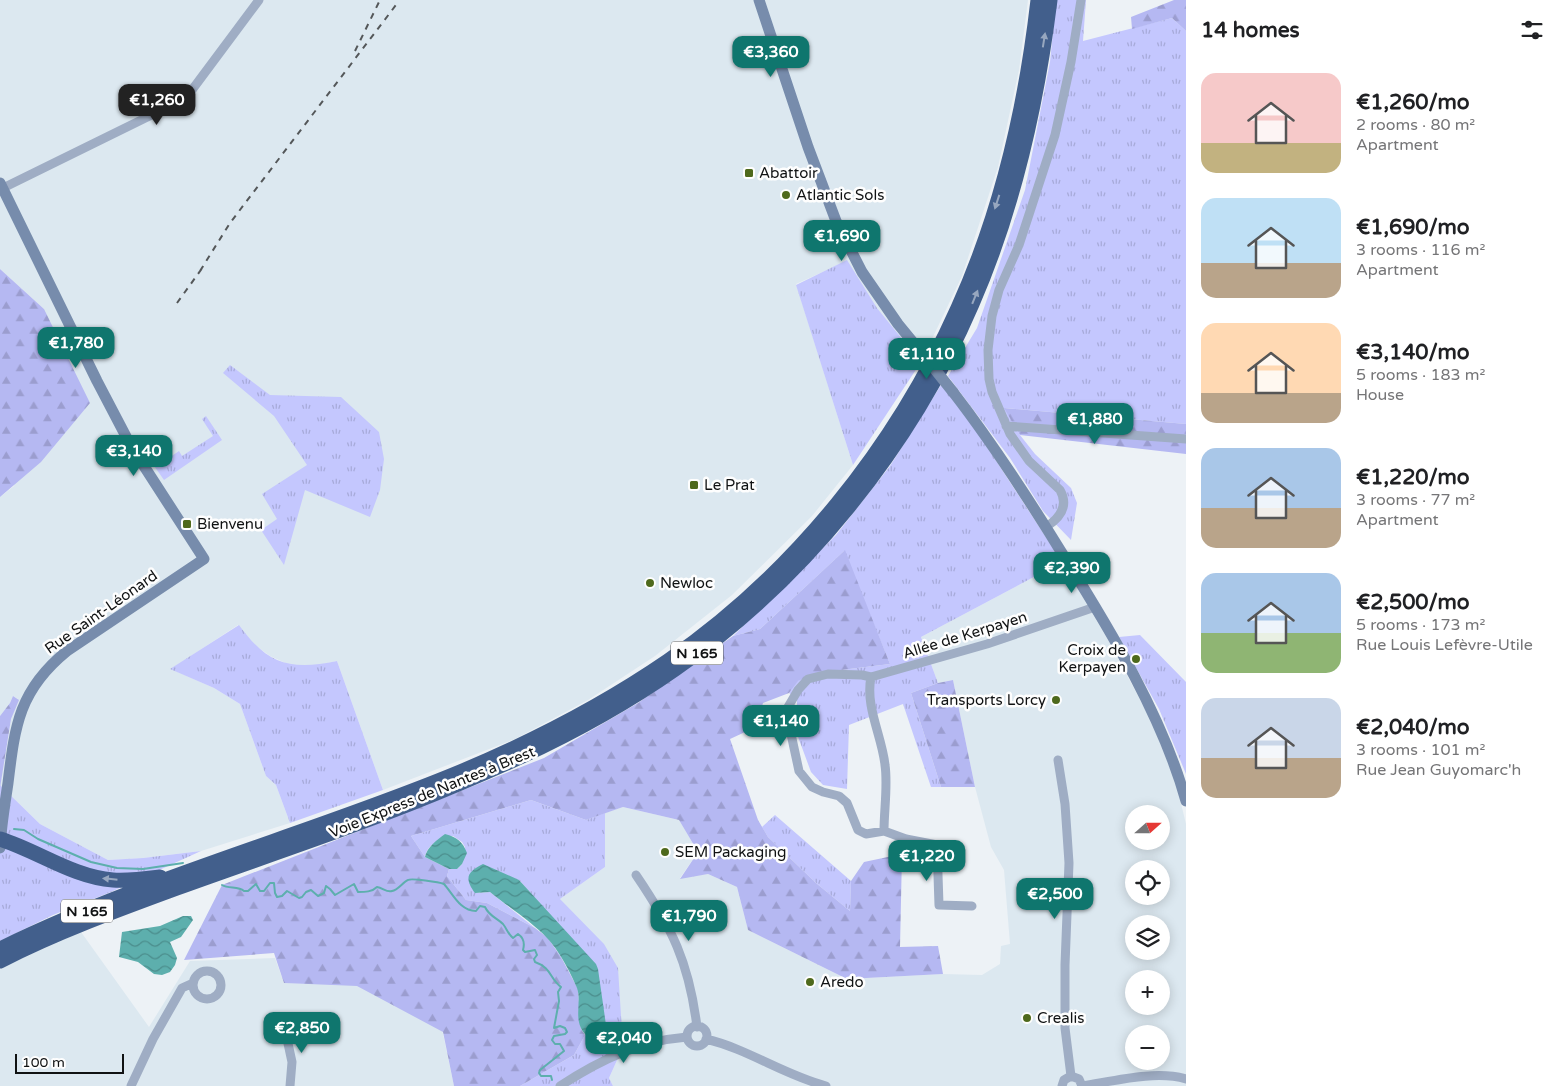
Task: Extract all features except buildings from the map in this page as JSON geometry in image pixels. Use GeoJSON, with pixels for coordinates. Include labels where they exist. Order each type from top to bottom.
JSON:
{"type":"FeatureCollection","features":[{"type":"Feature","properties":{"kind":"highway","name":"Voie Express de Nantes à Brest"},"geometry":{"type":"LineString","coordinates":[[0,949],[79,914],[411,792],[486,761],[546,733],[611,698],[669,660],[719,622],[774,573],[835,505],[880,446],[926,373],[953,319],[981,250],[1007,166],[1028,67],[1038,0]]}},
{"type":"Feature","properties":{"kind":"highway","name":"Voie Express de Nantes à Brest"},"geometry":{"type":"LineString","coordinates":[[0,961],[102,916],[406,805],[489,771],[536,749],[610,711],[664,677],[703,649],[752,608],[818,542],[863,488],[904,429],[955,340],[982,280],[1012,189],[1034,95],[1050,0]]}},
{"type":"Feature","properties":{"kind":"highway"},"geometry":{"type":"LineString","coordinates":[[0,839],[96,877],[114,880],[176,877]]}},
{"type":"Feature","properties":{"kind":"main road"},"geometry":{"type":"LineString","coordinates":[[759,0],[808,147],[836,221],[862,272],[898,324],[997,450],[1095,607],[1130,668],[1164,740],[1176,768],[1186,801]]}},
{"type":"Feature","properties":{"kind":"main road","name":"Rue Saint-Léonard"},"geometry":{"type":"LineString","coordinates":[[0,848],[14,734],[20,713],[30,691],[40,676],[67,651],[204,559],[131,446],[1,186]]}},
{"type":"Feature","properties":{"kind":"street"},"geometry":{"type":"LineString","coordinates":[[1,186],[186,98],[259,0]]}},
{"type":"Feature","properties":{"kind":"street"},"geometry":{"type":"LineString","coordinates":[[1046,527],[1063,510],[1063,496],[1060,490],[1022,452],[1006,426],[996,403],[989,379],[988,350],[992,316],[999,290],[1019,245],[1055,135],[1071,62],[1080,0]]}},
{"type":"Feature","properties":{"kind":"street"},"geometry":{"type":"LineString","coordinates":[[1006,426],[1186,439]]}},
{"type":"Feature","properties":{"kind":"street","name":"Allée de Kerpayen"},"geometry":{"type":"LineString","coordinates":[[884,831],[866,834],[858,830],[847,804],[839,796],[812,787],[799,771],[788,720],[788,707],[798,690],[808,679],[828,674],[872,677],[986,644],[1095,607]]}},
{"type":"Feature","properties":{"kind":"street"},"geometry":{"type":"LineString","coordinates":[[872,677],[870,686],[876,726],[885,765],[884,831],[906,839],[937,845],[939,906],[972,906]]}},
{"type":"Feature","properties":{"kind":"street"},"geometry":{"type":"LineString","coordinates":[[1058,760],[1065,804],[1069,863],[1065,965],[1065,1028],[1071,1076]]}},
{"type":"Feature","properties":{"kind":"street"},"geometry":{"type":"LineString","coordinates":[[636,875],[659,909],[675,938],[690,980],[697,1027]]}},
{"type":"Feature","properties":{"kind":"street"},"geometry":{"type":"LineString","coordinates":[[132,1086],[153,1039],[182,988],[193,983]]}},
{"type":"Feature","properties":{"kind":"street"},"geometry":{"type":"LineString","coordinates":[[284,1025],[292,1062],[290,1086]]}},
{"type":"Feature","properties":{"kind":"street"},"geometry":{"type":"LineString","coordinates":[[697,1027],[705,1030],[706,1038],[701,1046],[694,1046],[689,1043],[687,1037],[689,1031],[697,1027]]}},
{"type":"Feature","properties":{"kind":"street"},"geometry":{"type":"LineString","coordinates":[[560,1086],[597,1063],[625,1051],[668,1038],[687,1037]]}},
{"type":"Feature","properties":{"kind":"street"},"geometry":{"type":"LineString","coordinates":[[706,1038],[728,1044],[770,1065],[826,1086]]}},
{"type":"Feature","properties":{"kind":"street"},"geometry":{"type":"LineString","coordinates":[[1071,1076],[1079,1079],[1082,1086],[1153,1076],[1176,1076],[1186,1073]]}},
{"type":"Feature","properties":{"kind":"street"},"geometry":{"type":"LineString","coordinates":[[1062,1086],[1064,1080],[1071,1076]]}},
{"type":"Feature","properties":{"kind":"street"},"geometry":{"type":"LineString","coordinates":[[1176,1076],[1186,1079]]}},
{"type":"Feature","properties":{"kind":"shaded area"},"geometry":{"type":"Polygon","coordinates":[[[0,0],[1028,0],[1019,70],[998,167],[962,276],[921,362],[877,308],[847,261],[796,284],[853,465],[812,516],[732,595],[655,656],[588,700],[515,739],[383,790],[337,661],[314,666],[292,666],[270,656],[252,643],[238,625],[171,669],[214,688],[240,704],[266,776],[276,785],[290,823],[201,851],[108,860],[40,824],[0,785],[11,719],[18,699],[13,696],[0,716],[0,497],[14,486],[44,309],[0,269],[0,0]]]}},
{"type":"Feature","properties":{"kind":"shaded area"},"geometry":{"type":"Polygon","coordinates":[[[1062,562],[1108,640],[1151,720],[1176,783],[1186,824],[1186,1086],[613,1086],[609,1078],[623,1047],[560,899],[605,867],[605,813],[623,807],[679,820],[698,852],[680,878],[708,874],[737,887],[748,930],[847,979],[943,974],[982,975],[1000,964],[1001,946],[1010,944],[1004,870],[991,847],[975,787],[953,680],[938,683],[921,637],[1062,562]]]}},
{"type":"Feature","properties":{"kind":"shaded area"},"geometry":{"type":"Polygon","coordinates":[[[81,932],[149,1027],[190,961],[275,958],[284,983],[362,985],[442,1029],[454,1086],[0,1086],[0,968],[81,932]]]}},
{"type":"Feature","properties":{"kind":"green space"},"geometry":{"type":"Polygon","coordinates":[[[1056,0],[1086,0],[1083,41],[1172,18],[1186,31],[1186,424],[1005,408],[1020,435],[1035,454],[1071,488],[1077,503],[1071,540],[1043,511],[1010,458],[948,376],[977,328],[1025,190],[1050,62],[1056,0]]]}},
{"type":"Feature","properties":{"kind":"green space"},"geometry":{"type":"Polygon","coordinates":[[[1174,0],[1186,0],[1186,31],[1172,18],[1132,29],[1131,17],[1174,0]]]}},
{"type":"Feature","properties":{"kind":"green space"},"geometry":{"type":"Polygon","coordinates":[[[847,260],[877,308],[921,362],[853,465],[796,285],[847,260]]]}},
{"type":"Feature","properties":{"kind":"green space"},"geometry":{"type":"Polygon","coordinates":[[[0,269],[44,309],[90,403],[41,462],[0,497],[0,269]]]}},
{"type":"Feature","properties":{"kind":"green space"},"geometry":{"type":"Polygon","coordinates":[[[230,365],[270,395],[341,397],[379,432],[384,459],[380,490],[370,517],[305,490],[284,565],[261,530],[277,519],[262,494],[307,465],[274,416],[223,373],[230,365]]]}},
{"type":"Feature","properties":{"kind":"green space"},"geometry":{"type":"Polygon","coordinates":[[[941,385],[967,416],[1062,562],[921,637],[938,683],[911,693],[941,787],[931,787],[903,704],[849,725],[847,789],[823,785],[811,772],[797,734],[797,699],[789,693],[797,681],[817,673],[890,664],[844,551],[760,629],[733,636],[836,535],[890,466],[941,385]]]}},
{"type":"Feature","properties":{"kind":"green space"},"geometry":{"type":"Polygon","coordinates":[[[1004,408],[1186,424],[1186,454],[1020,435],[1004,408]]]}},
{"type":"Feature","properties":{"kind":"green space"},"geometry":{"type":"Polygon","coordinates":[[[206,416],[222,440],[164,480],[152,463],[156,460],[160,464],[179,451],[182,456],[213,436],[202,419],[206,416]]]}},
{"type":"Feature","properties":{"kind":"green space"},"geometry":{"type":"Polygon","coordinates":[[[845,550],[890,664],[817,673],[798,681],[789,693],[763,703],[756,727],[730,739],[758,820],[768,837],[816,883],[850,911],[851,881],[864,862],[902,854],[900,947],[938,946],[943,974],[847,979],[748,930],[737,887],[708,874],[680,879],[698,852],[679,820],[623,807],[586,820],[531,800],[411,836],[425,857],[449,869],[447,876],[466,900],[487,903],[535,928],[548,938],[561,957],[578,989],[581,1029],[585,1035],[574,1055],[520,1086],[454,1086],[443,1032],[357,986],[284,983],[274,953],[184,960],[222,885],[544,758],[638,703],[733,636],[760,629],[845,550]]]}},
{"type":"Feature","properties":{"kind":"green space"},"geometry":{"type":"Polygon","coordinates":[[[239,625],[260,648],[270,656],[281,661],[306,665],[337,661],[383,790],[290,823],[276,785],[266,776],[240,704],[214,688],[170,669],[239,625]]]}},
{"type":"Feature","properties":{"kind":"green space"},"geometry":{"type":"Polygon","coordinates":[[[1140,635],[1186,682],[1186,774],[1159,709],[1119,637],[1140,635]]]}},
{"type":"Feature","properties":{"kind":"green space"},"geometry":{"type":"Polygon","coordinates":[[[953,680],[975,787],[941,787],[911,693],[938,683],[953,680]]]}},
{"type":"Feature","properties":{"kind":"green space"},"geometry":{"type":"Polygon","coordinates":[[[13,696],[19,700],[11,719],[0,788],[0,716],[13,696]]]}},
{"type":"Feature","properties":{"kind":"green space"},"geometry":{"type":"Polygon","coordinates":[[[0,785],[40,824],[108,860],[201,851],[111,892],[53,915],[0,941],[0,785]]]}},
{"type":"Feature","properties":{"kind":"green space"},"geometry":{"type":"Polygon","coordinates":[[[531,800],[586,820],[605,813],[605,867],[560,899],[604,944],[618,968],[623,1047],[609,1078],[613,1086],[520,1086],[574,1055],[585,1035],[592,1038],[598,969],[519,880],[475,893],[490,892],[535,928],[487,903],[466,900],[447,876],[449,869],[457,869],[462,864],[465,847],[462,842],[453,836],[439,840],[429,848],[425,857],[411,836],[531,800]]]}},
{"type":"Feature","properties":{"kind":"green space"},"geometry":{"type":"Polygon","coordinates":[[[775,815],[851,881],[850,911],[816,883],[768,837],[762,827],[775,815]]]}},
{"type":"Feature","properties":{"kind":"water"},"geometry":{"type":"Polygon","coordinates":[[[445,834],[459,840],[467,853],[462,864],[457,869],[449,869],[425,857],[430,847],[445,834]]]}},
{"type":"Feature","properties":{"kind":"water"},"geometry":{"type":"Polygon","coordinates":[[[483,864],[519,880],[596,964],[607,1032],[598,1038],[586,1036],[584,1033],[578,1016],[579,999],[577,988],[564,962],[547,938],[490,892],[475,893],[468,879],[473,870],[483,864]]]}},
{"type":"Feature","properties":{"kind":"water"},"geometry":{"type":"Polygon","coordinates":[[[183,916],[191,916],[193,920],[181,937],[170,942],[177,958],[170,972],[162,975],[154,974],[138,962],[119,957],[122,932],[160,926],[183,916]]]}},
{"type":"Feature","properties":{"kind":"waterway"},"geometry":{"type":"LineString","coordinates":[[14,829],[24,830],[38,839],[91,862],[117,868],[143,869],[183,863]]}},
{"type":"Feature","properties":{"kind":"waterway"},"geometry":{"type":"LineString","coordinates":[[222,885],[248,891],[256,884],[260,891],[264,891],[270,883],[274,883],[277,897],[282,896],[287,891],[299,898],[311,890],[318,896],[324,893],[326,886],[335,895],[354,884],[358,892],[371,891],[377,887],[390,891],[408,880],[419,880],[444,884],[457,901],[470,910],[476,911],[480,906],[485,907],[491,915],[503,924],[513,938],[518,934],[522,937],[524,943],[523,950],[525,952],[535,950],[537,955],[534,959],[535,962],[545,967],[561,987],[558,992],[559,1001],[554,1028],[560,1026],[565,1028],[567,1032],[554,1036],[552,1040],[555,1044],[560,1044],[564,1051],[540,1070],[539,1073],[541,1076],[551,1076],[552,1080]]}},
{"type":"Feature","properties":{"kind":"railway"},"geometry":{"type":"LineString","coordinates":[[355,51],[380,0]]}},
{"type":"Feature","properties":{"kind":"railway"},"geometry":{"type":"LineString","coordinates":[[200,271],[230,223],[399,1]]}},
{"type":"Feature","properties":{"kind":"railway"},"geometry":{"type":"LineString","coordinates":[[177,303],[203,267]]}},
{"type":"Feature","properties":{"kind":"place","name":"Abattoir"},"geometry":{"type":"Point","coordinates":[749,173]}},
{"type":"Feature","properties":{"kind":"place","name":"Atlantic Sols"},"geometry":{"type":"Point","coordinates":[786,195]}},
{"type":"Feature","properties":{"kind":"place","name":"Le Prat"},"geometry":{"type":"Point","coordinates":[694,485]}},
{"type":"Feature","properties":{"kind":"place","name":"Bienvenu"},"geometry":{"type":"Point","coordinates":[187,524]}},
{"type":"Feature","properties":{"kind":"place","name":"Newloc"},"geometry":{"type":"Point","coordinates":[650,583]}},
{"type":"Feature","properties":{"kind":"place","name":"Croix de Kerpayen"},"geometry":{"type":"Point","coordinates":[1136,659]}},
{"type":"Feature","properties":{"kind":"place","name":"Transports Lorcy"},"geometry":{"type":"Point","coordinates":[1056,700]}},
{"type":"Feature","properties":{"kind":"place","name":"SEM Packaging"},"geometry":{"type":"Point","coordinates":[665,852]}},
{"type":"Feature","properties":{"kind":"place","name":"Aredo"},"geometry":{"type":"Point","coordinates":[810,982]}},
{"type":"Feature","properties":{"kind":"place","name":"Crealis"},"geometry":{"type":"Point","coordinates":[1027,1018]}}]}
